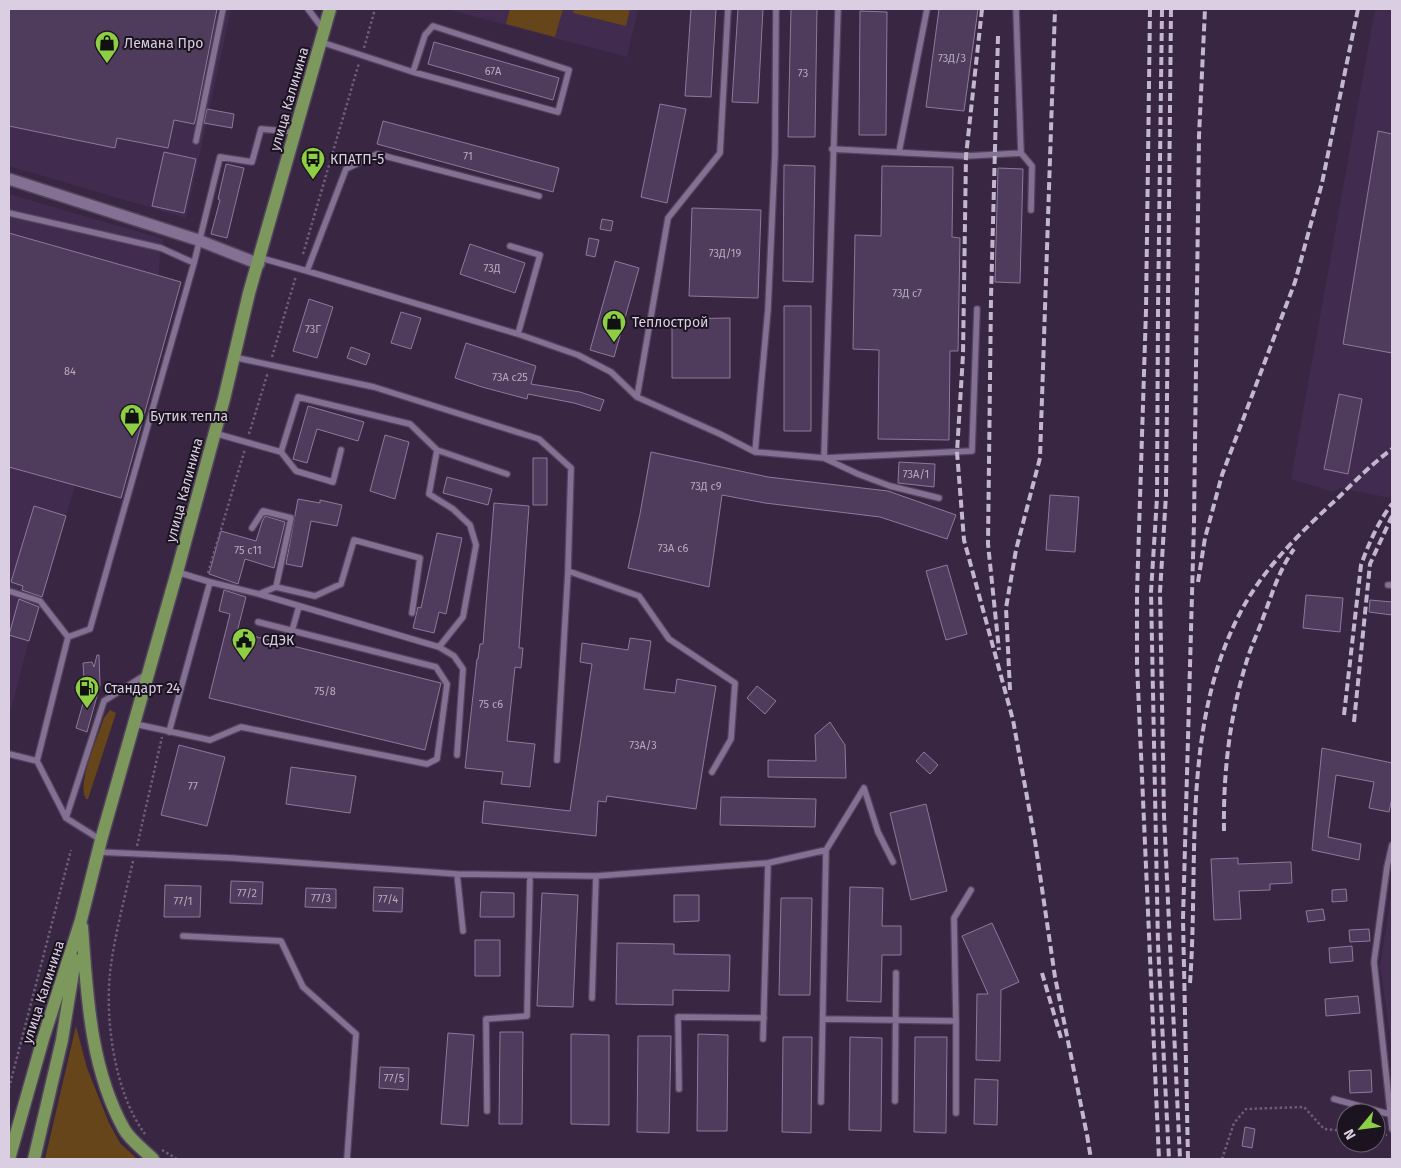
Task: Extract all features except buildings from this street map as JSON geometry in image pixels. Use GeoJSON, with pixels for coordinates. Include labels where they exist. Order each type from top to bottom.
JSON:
{"type":"FeatureCollection","features":[{"type":"Feature","properties":{"kind":"main road","name":"улица Калинина"},"geometry":{"type":"LineString","coordinates":[[9,1159],[43,1039],[81,920],[98,852],[177,572],[249,294],[260,261],[330,9]]}},
{"type":"Feature","properties":{"kind":"main road","name":"улица Калинина"},"geometry":{"type":"LineString","coordinates":[[34,1159],[62,1040],[81,920]]}},
{"type":"Feature","properties":{"kind":"main road"},"geometry":{"type":"LineString","coordinates":[[81,920],[87,998],[97,1056],[105,1084],[125,1130],[153,1159]]}},
{"type":"Feature","properties":{"kind":"street"},"geometry":{"type":"LineString","coordinates":[[9,179],[260,261]]}},
{"type":"Feature","properties":{"kind":"lane"},"geometry":{"type":"LineString","coordinates":[[196,141],[223,9]]}},
{"type":"Feature","properties":{"kind":"lane"},"geometry":{"type":"LineString","coordinates":[[308,9],[322,36],[413,72],[558,112],[570,70],[433,26],[425,35],[413,72]]}},
{"type":"Feature","properties":{"kind":"lane"},"geometry":{"type":"LineString","coordinates":[[637,397],[668,218],[720,153],[728,9]]}},
{"type":"Feature","properties":{"kind":"lane"},"geometry":{"type":"LineString","coordinates":[[755,452],[768,308],[775,154],[776,9]]}},
{"type":"Feature","properties":{"kind":"lane"},"geometry":{"type":"LineString","coordinates":[[824,458],[832,150],[838,9]]}},
{"type":"Feature","properties":{"kind":"lane"},"geometry":{"type":"LineString","coordinates":[[899,152],[926,9]]}},
{"type":"Feature","properties":{"kind":"lane"},"geometry":{"type":"LineString","coordinates":[[1016,9],[1021,153],[1032,166],[1031,210]]}},
{"type":"Feature","properties":{"kind":"lane"},"geometry":{"type":"LineString","coordinates":[[68,638],[90,629],[194,263],[198,240],[220,156],[252,162],[261,129],[295,132]]}},
{"type":"Feature","properties":{"kind":"lane"},"geometry":{"type":"LineString","coordinates":[[832,150],[966,156],[1021,153]]}},
{"type":"Feature","properties":{"kind":"lane"},"geometry":{"type":"LineString","coordinates":[[307,271],[346,169],[377,154],[539,196]]}},
{"type":"Feature","properties":{"kind":"lane"},"geometry":{"type":"LineString","coordinates":[[9,213],[161,248],[194,263]]}},
{"type":"Feature","properties":{"kind":"lane"},"geometry":{"type":"LineString","coordinates":[[510,246],[540,255],[518,334]]}},
{"type":"Feature","properties":{"kind":"lane"},"geometry":{"type":"LineString","coordinates":[[260,261],[307,271],[518,334],[578,355],[611,372],[637,397],[720,434],[755,452],[824,458],[972,451],[977,309]]}},
{"type":"Feature","properties":{"kind":"lane"},"geometry":{"type":"LineString","coordinates":[[233,358],[374,387],[539,439],[571,468],[568,571],[557,760]]}},
{"type":"Feature","properties":{"kind":"lane"},"geometry":{"type":"LineString","coordinates":[[282,452],[298,397],[410,424],[438,450],[507,474]]}},
{"type":"Feature","properties":{"kind":"lane"},"geometry":{"type":"LineString","coordinates":[[214,433],[282,452],[296,471],[333,482],[341,450]]}},
{"type":"Feature","properties":{"kind":"lane"},"geometry":{"type":"LineString","coordinates":[[438,450],[429,494],[453,509],[470,525],[476,545],[464,616],[439,647]]}},
{"type":"Feature","properties":{"kind":"lane"},"geometry":{"type":"LineString","coordinates":[[824,458],[890,486],[939,498]]}},
{"type":"Feature","properties":{"kind":"lane"},"geometry":{"type":"LineString","coordinates":[[252,528],[263,511],[291,518],[276,587]]}},
{"type":"Feature","properties":{"kind":"lane"},"geometry":{"type":"LineString","coordinates":[[259,594],[276,587],[315,596],[341,584],[354,540],[420,558],[412,613]]}},
{"type":"Feature","properties":{"kind":"lane"},"geometry":{"type":"LineString","coordinates":[[568,571],[639,596],[669,640],[735,684],[731,739],[712,772]]}},
{"type":"Feature","properties":{"kind":"lane"},"geometry":{"type":"LineString","coordinates":[[177,572],[439,647],[454,656],[463,669],[457,755]]}},
{"type":"Feature","properties":{"kind":"lane"},"geometry":{"type":"LineString","coordinates":[[169,732],[210,582]]}},
{"type":"Feature","properties":{"kind":"lane"},"geometry":{"type":"LineString","coordinates":[[9,591],[40,601],[68,638]]}},
{"type":"Feature","properties":{"kind":"lane"},"geometry":{"type":"LineString","coordinates":[[292,631],[299,606]]}},
{"type":"Feature","properties":{"kind":"lane"},"geometry":{"type":"LineString","coordinates":[[134,724],[210,740],[241,727],[426,764],[437,759],[447,684],[436,667],[258,622]]}},
{"type":"Feature","properties":{"kind":"lane"},"geometry":{"type":"LineString","coordinates":[[68,638],[37,761],[66,818],[102,840]]}},
{"type":"Feature","properties":{"kind":"lane"},"geometry":{"type":"LineString","coordinates":[[66,818],[104,701],[149,673]]}},
{"type":"Feature","properties":{"kind":"lane"},"geometry":{"type":"LineString","coordinates":[[9,754],[37,761]]}},
{"type":"Feature","properties":{"kind":"lane"},"geometry":{"type":"LineString","coordinates":[[821,1102],[826,850],[864,788],[878,832],[892,862]]}},
{"type":"Feature","properties":{"kind":"lane"},"geometry":{"type":"LineString","coordinates":[[1392,845],[1387,867],[1374,962],[1392,1129]]}},
{"type":"Feature","properties":{"kind":"lane"},"geometry":{"type":"LineString","coordinates":[[98,852],[232,858],[457,874],[596,876],[768,863],[826,850]]}},
{"type":"Feature","properties":{"kind":"lane"},"geometry":{"type":"LineString","coordinates":[[763,1039],[768,863]]}},
{"type":"Feature","properties":{"kind":"lane"},"geometry":{"type":"LineString","coordinates":[[457,874],[463,931]]}},
{"type":"Feature","properties":{"kind":"lane"},"geometry":{"type":"LineString","coordinates":[[487,1111],[486,1019],[526,1016],[530,875]]}},
{"type":"Feature","properties":{"kind":"lane"},"geometry":{"type":"LineString","coordinates":[[592,998],[596,876]]}},
{"type":"Feature","properties":{"kind":"lane"},"geometry":{"type":"LineString","coordinates":[[956,1113],[954,918],[971,890]]}},
{"type":"Feature","properties":{"kind":"lane"},"geometry":{"type":"LineString","coordinates":[[183,936],[281,941],[303,987],[356,1034],[347,1159]]}},
{"type":"Feature","properties":{"kind":"lane"},"geometry":{"type":"LineString","coordinates":[[895,1101],[896,973]]}},
{"type":"Feature","properties":{"kind":"lane"},"geometry":{"type":"LineString","coordinates":[[679,1088],[678,1017],[764,1018]]}},
{"type":"Feature","properties":{"kind":"lane"},"geometry":{"type":"LineString","coordinates":[[824,1019],[956,1021]]}},
{"type":"Feature","properties":{"kind":"lane"},"geometry":{"type":"LineString","coordinates":[[1334,1099],[1389,1114]]}},
{"type":"Feature","properties":{"kind":"path"},"geometry":{"type":"LineString","coordinates":[[9,1088],[71,850]]}},
{"type":"Feature","properties":{"kind":"path"},"geometry":{"type":"LineString","coordinates":[[1222,1159],[1234,1122],[1246,1109],[1304,1107],[1324,1129],[1336,1130]]}},
{"type":"Feature","properties":{"kind":"shaded area","name":"Лемана Про"},"geometry":{"type":"Polygon","coordinates":[[[9,9],[231,9],[186,218],[9,166],[9,9]]]}},
{"type":"Feature","properties":{"kind":"shaded area"},"geometry":{"type":"Polygon","coordinates":[[[446,9],[638,9],[627,57],[446,9]]]}},
{"type":"Feature","properties":{"kind":"shaded area"},"geometry":{"type":"Polygon","coordinates":[[[510,9],[563,9],[555,37],[506,24],[510,9]]]}},
{"type":"Feature","properties":{"kind":"shaded area"},"geometry":{"type":"Polygon","coordinates":[[[574,9],[630,9],[626,26],[573,13],[574,9]]]}},
{"type":"Feature","properties":{"kind":"shaded area"},"geometry":{"type":"Polygon","coordinates":[[[1375,9],[1392,9],[1392,495],[1390,498],[1340,488],[1334,492],[1291,479],[1375,9]]]}},
{"type":"Feature","properties":{"kind":"shaded area"},"geometry":{"type":"Polygon","coordinates":[[[9,194],[163,239],[159,275],[98,492],[75,486],[38,608],[9,716],[9,194]]]}},
{"type":"Feature","properties":{"kind":"shaded area"},"geometry":{"type":"Polygon","coordinates":[[[110,710],[116,713],[88,799],[86,799],[84,783],[86,771],[104,718],[110,710]]]}},
{"type":"Feature","properties":{"kind":"shaded area"},"geometry":{"type":"Polygon","coordinates":[[[1392,891],[1392,1049],[1380,966],[1392,891]]]}},
{"type":"Feature","properties":{"kind":"shaded area"},"geometry":{"type":"Polygon","coordinates":[[[76,1026],[87,1068],[109,1123],[120,1143],[137,1159],[45,1159],[76,1026]]]}},
{"type":"Feature","properties":{"kind":"railway"},"geometry":{"type":"LineString","coordinates":[[982,9],[966,156],[963,355],[957,452],[964,540],[1013,720],[1035,841],[1055,977],[1088,1140]]}},
{"type":"Feature","properties":{"kind":"railway"},"geometry":{"type":"LineString","coordinates":[[1010,690],[1006,608],[1016,550],[1040,458],[1055,9]]}},
{"type":"Feature","properties":{"kind":"railway"},"geometry":{"type":"LineString","coordinates":[[1150,9],[1146,310],[1137,593],[1137,664],[1159,1159]]}},
{"type":"Feature","properties":{"kind":"railway"},"geometry":{"type":"LineString","coordinates":[[1162,9],[1157,498],[1151,592],[1158,944],[1169,1159]]}},
{"type":"Feature","properties":{"kind":"railway"},"geometry":{"type":"LineString","coordinates":[[1171,9],[1166,495],[1160,592],[1164,816],[1180,1159]]}},
{"type":"Feature","properties":{"kind":"railway"},"geometry":{"type":"LineString","coordinates":[[1188,1159],[1183,919],[1194,522],[1199,136],[1205,9]]}},
{"type":"Feature","properties":{"kind":"railway"},"geometry":{"type":"LineString","coordinates":[[1198,582],[1205,538],[1222,475],[1295,282],[1322,183],[1358,9]]}},
{"type":"Feature","properties":{"kind":"railway"},"geometry":{"type":"LineString","coordinates":[[998,36],[991,298],[988,544],[999,650]]}},
{"type":"Feature","properties":{"kind":"railway"},"geometry":{"type":"LineString","coordinates":[[1190,983],[1196,796],[1200,749],[1208,703],[1221,658],[1248,598],[1271,566],[1311,523],[1392,449]]}},
{"type":"Feature","properties":{"kind":"railway"},"geometry":{"type":"LineString","coordinates":[[1344,715],[1361,565],[1374,533],[1392,504]]}},
{"type":"Feature","properties":{"kind":"railway"},"geometry":{"type":"LineString","coordinates":[[1354,722],[1370,564],[1392,516]]}},
{"type":"Feature","properties":{"kind":"railway"},"geometry":{"type":"LineString","coordinates":[[1224,831],[1226,764],[1232,719],[1242,676],[1273,591],[1284,565],[1294,549]]}},
{"type":"Feature","properties":{"kind":"railway"},"geometry":{"type":"LineString","coordinates":[[1042,973],[1061,1038]]}},
{"type":"Feature","properties":{"kind":"railway"},"geometry":{"type":"LineString","coordinates":[[1087,1135],[1091,1159]]}},
{"type":"Feature","properties":{"kind":"place","name":"Лемана Про"},"geometry":{"type":"Point","coordinates":[107,64]}},
{"type":"Feature","properties":{"kind":"place","name":"КПАТП-5"},"geometry":{"type":"Point","coordinates":[313,180]}},
{"type":"Feature","properties":{"kind":"place","name":"Теплострой"},"geometry":{"type":"Point","coordinates":[614,343]}},
{"type":"Feature","properties":{"kind":"place","name":"Бутик тепла"},"geometry":{"type":"Point","coordinates":[132,437]}},
{"type":"Feature","properties":{"kind":"place","name":"СДЭК"},"geometry":{"type":"Point","coordinates":[244,661]}},
{"type":"Feature","properties":{"kind":"place","name":"Стандарт 24"},"geometry":{"type":"Point","coordinates":[87,709]}}]}
